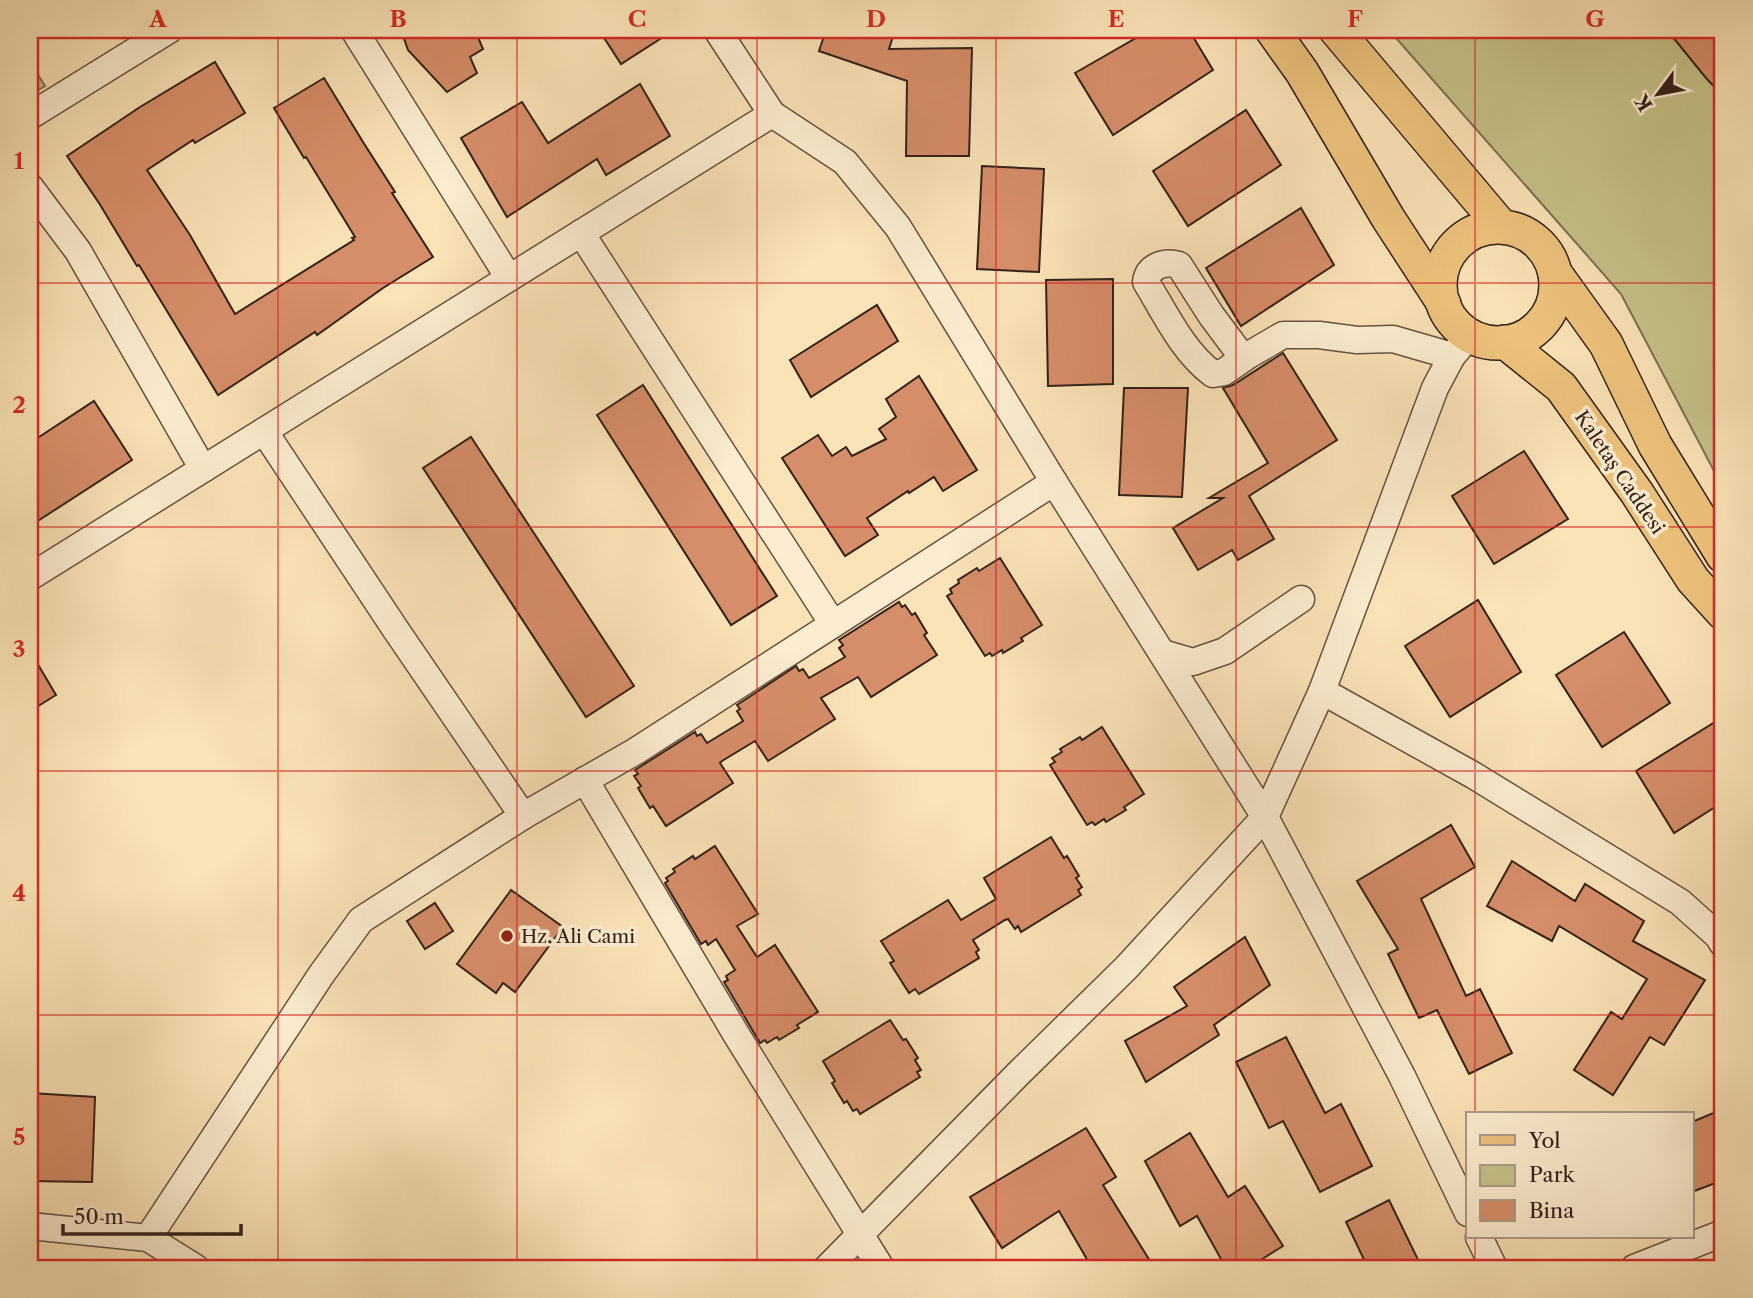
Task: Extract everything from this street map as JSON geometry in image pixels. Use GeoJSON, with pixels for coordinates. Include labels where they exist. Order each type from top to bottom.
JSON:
{"type":"FeatureCollection","features":[{"type":"Feature","properties":{"kind":"main road"},"geometry":{"type":"LineString","coordinates":[[1272,30],[1302,72],[1388,218],[1451,318],[1462,330],[1461,346],[1482,341],[1505,342],[1523,337],[1539,326],[1550,311],[1556,292],[1555,273]]}},
{"type":"Feature","properties":{"kind":"main road"},"geometry":{"type":"LineString","coordinates":[[1336,30],[1502,226]]}},
{"type":"Feature","properties":{"kind":"main road"},"geometry":{"type":"LineString","coordinates":[[1444,304],[1440,285],[1443,267],[1452,250],[1465,236],[1482,229],[1502,226],[1520,230],[1536,241],[1548,255],[1555,273],[1606,344],[1655,445],[1723,556]]}},
{"type":"Feature","properties":{"kind":"main road","name":"Kaletaş Caddesi"},"geometry":{"type":"LineString","coordinates":[[1505,342],[1561,387],[1637,494],[1693,580],[1723,613]]}},
{"type":"Feature","properties":{"kind":"street"},"geometry":{"type":"LineString","coordinates":[[30,116],[169,30]]}},
{"type":"Feature","properties":{"kind":"street"},"geometry":{"type":"LineString","coordinates":[[354,30],[509,278]]}},
{"type":"Feature","properties":{"kind":"street"},"geometry":{"type":"LineString","coordinates":[[717,30],[772,114],[845,163],[898,227],[1054,482],[1265,817],[1402,1076],[1466,1209]]}},
{"type":"Feature","properties":{"kind":"street"},"geometry":{"type":"LineString","coordinates":[[30,577],[772,114]]}},
{"type":"Feature","properties":{"kind":"street"},"geometry":{"type":"LineString","coordinates":[[30,187],[78,251],[203,469]]}},
{"type":"Feature","properties":{"kind":"street"},"geometry":{"type":"LineString","coordinates":[[581,233],[833,624]]}},
{"type":"Feature","properties":{"kind":"street"},"geometry":{"type":"LineString","coordinates":[[827,1268],[1126,968],[1265,817],[1322,691],[1434,388],[1461,346],[1393,338],[1357,340],[1319,335],[1283,335],[1243,358]]}},
{"type":"Feature","properties":{"kind":"street"},"geometry":{"type":"LineString","coordinates":[[264,431],[523,816]]}},
{"type":"Feature","properties":{"kind":"street"},"geometry":{"type":"LineString","coordinates":[[148,1238],[321,975],[362,920],[523,816],[636,751],[1054,482]]}},
{"type":"Feature","properties":{"kind":"street"},"geometry":{"type":"LineString","coordinates":[[1161,653],[1193,662],[1225,651],[1301,599]]}},
{"type":"Feature","properties":{"kind":"street"},"geometry":{"type":"LineString","coordinates":[[1322,691],[1473,775],[1681,902],[1723,944]]}},
{"type":"Feature","properties":{"kind":"street"},"geometry":{"type":"LineString","coordinates":[[585,780],[729,1023],[881,1268]]}},
{"type":"Feature","properties":{"kind":"street"},"geometry":{"type":"LineString","coordinates":[[30,1226],[148,1238],[196,1268]]}},
{"type":"Feature","properties":{"kind":"street"},"geometry":{"type":"LineString","coordinates":[[1634,1268],[1723,1233]]}},
{"type":"Feature","properties":{"kind":"street"},"geometry":{"type":"LineString","coordinates":[[1479,1238],[1494,1268]]}},
{"type":"Feature","properties":{"kind":"green space"},"geometry":{"type":"Polygon","coordinates":[[[1389,30],[1723,30],[1723,488],[1621,294],[1389,30]]]}},
{"type":"Feature","properties":{"kind":"green space"},"geometry":{"type":"Polygon","coordinates":[[[30,62],[45,86],[30,95],[30,62]]]}},
{"type":"Feature","properties":{"kind":"building"},"geometry":{"type":"Polygon","coordinates":[[[401,30],[475,30],[483,49],[470,57],[477,73],[447,92],[408,50],[401,30]]]}},
{"type":"Feature","properties":{"kind":"building"},"geometry":{"type":"Polygon","coordinates":[[[599,30],[674,30],[621,64],[599,30]]]}},
{"type":"Feature","properties":{"kind":"building"},"geometry":{"type":"Polygon","coordinates":[[[826,30],[895,30],[889,49],[972,48],[969,156],[906,156],[907,81],[819,51],[826,30]]]}},
{"type":"Feature","properties":{"kind":"building"},"geometry":{"type":"Polygon","coordinates":[[[1150,30],[1189,30],[1213,70],[1113,135],[1075,73],[1150,30]]]}},
{"type":"Feature","properties":{"kind":"building"},"geometry":{"type":"Polygon","coordinates":[[[1667,30],[1723,30],[1723,96],[1706,78],[1667,30]]]}},
{"type":"Feature","properties":{"kind":"building"},"geometry":{"type":"Polygon","coordinates":[[[215,62],[245,113],[195,143],[193,140],[147,170],[190,235],[235,314],[354,240],[352,238],[355,237],[274,108],[324,78],[433,257],[383,288],[317,335],[315,332],[218,395],[139,265],[137,266],[67,156],[140,107],[215,62]]]}},
{"type":"Feature","properties":{"kind":"building"},"geometry":{"type":"Polygon","coordinates":[[[640,84],[670,136],[606,175],[597,159],[507,217],[461,138],[522,102],[548,143],[640,84]]]}},
{"type":"Feature","properties":{"kind":"building"},"geometry":{"type":"Polygon","coordinates":[[[1246,110],[1281,165],[1188,226],[1153,171],[1246,110]]]}},
{"type":"Feature","properties":{"kind":"building"},"geometry":{"type":"Polygon","coordinates":[[[982,166],[1044,169],[1039,272],[977,269],[982,166]]]}},
{"type":"Feature","properties":{"kind":"building"},"geometry":{"type":"Polygon","coordinates":[[[1301,208],[1334,265],[1241,326],[1206,268],[1301,208]]]}},
{"type":"Feature","properties":{"kind":"building"},"geometry":{"type":"Polygon","coordinates":[[[1113,279],[1113,384],[1048,386],[1046,280],[1113,279]]]}},
{"type":"Feature","properties":{"kind":"building"},"geometry":{"type":"Polygon","coordinates":[[[877,305],[898,341],[811,397],[790,360],[877,305]]]}},
{"type":"Feature","properties":{"kind":"building"},"geometry":{"type":"Polygon","coordinates":[[[1283,353],[1337,440],[1249,496],[1274,539],[1238,560],[1232,550],[1198,570],[1173,528],[1223,498],[1209,498],[1268,463],[1223,388],[1233,385],[1283,353]]]}},
{"type":"Feature","properties":{"kind":"building"},"geometry":{"type":"Polygon","coordinates":[[[919,376],[977,470],[943,491],[934,477],[909,493],[908,491],[867,518],[878,535],[845,556],[782,458],[818,435],[832,456],[846,447],[852,456],[886,439],[879,429],[896,417],[886,399],[919,376]]]}},
{"type":"Feature","properties":{"kind":"building"},"geometry":{"type":"Polygon","coordinates":[[[643,385],[777,596],[731,625],[597,415],[643,385]]]}},
{"type":"Feature","properties":{"kind":"building"},"geometry":{"type":"Polygon","coordinates":[[[1124,388],[1188,388],[1182,497],[1119,495],[1124,388]]]}},
{"type":"Feature","properties":{"kind":"building"},"geometry":{"type":"Polygon","coordinates":[[[94,401],[132,460],[30,526],[30,443],[94,401]]]}},
{"type":"Feature","properties":{"kind":"building"},"geometry":{"type":"Polygon","coordinates":[[[471,437],[634,686],[586,717],[423,468],[471,437]]]}},
{"type":"Feature","properties":{"kind":"building"},"geometry":{"type":"Polygon","coordinates":[[[1524,451],[1568,519],[1494,564],[1452,496],[1524,451]]]}},
{"type":"Feature","properties":{"kind":"building"},"geometry":{"type":"Polygon","coordinates":[[[1000,558],[1042,625],[1003,653],[1002,650],[992,656],[990,653],[985,656],[947,596],[952,593],[950,589],[959,583],[958,580],[1000,558]]]}},
{"type":"Feature","properties":{"kind":"building"},"geometry":{"type":"Polygon","coordinates":[[[1478,600],[1521,672],[1450,717],[1405,646],[1478,600]]]}},
{"type":"Feature","properties":{"kind":"building"},"geometry":{"type":"Polygon","coordinates":[[[899,602],[902,607],[905,605],[912,615],[915,613],[927,633],[924,635],[937,655],[871,697],[858,677],[821,698],[835,719],[768,761],[755,741],[722,761],[720,763],[733,783],[666,826],[653,806],[650,808],[638,788],[641,786],[634,776],[638,774],[635,770],[695,732],[697,736],[701,734],[707,743],[740,723],[743,721],[737,711],[740,709],[737,705],[796,666],[799,671],[803,669],[809,678],[845,657],[839,648],[843,645],[839,640],[899,602]]]}},
{"type":"Feature","properties":{"kind":"building"},"geometry":{"type":"Polygon","coordinates":[[[1624,632],[1670,703],[1602,747],[1556,675],[1624,632]]]}},
{"type":"Feature","properties":{"kind":"building"},"geometry":{"type":"Polygon","coordinates":[[[30,651],[56,695],[30,711],[30,651]]]}},
{"type":"Feature","properties":{"kind":"building"},"geometry":{"type":"Polygon","coordinates":[[[1723,717],[1723,802],[1674,833],[1636,771],[1723,717]]]}},
{"type":"Feature","properties":{"kind":"building"},"geometry":{"type":"Polygon","coordinates":[[[1102,727],[1144,794],[1124,807],[1126,810],[1106,822],[1104,819],[1095,825],[1092,822],[1087,825],[1050,765],[1055,762],[1052,758],[1062,752],[1060,749],[1080,737],[1082,740],[1102,727]]]}},
{"type":"Feature","properties":{"kind":"building"},"geometry":{"type":"Polygon","coordinates":[[[1451,825],[1475,867],[1421,899],[1466,996],[1480,989],[1512,1053],[1469,1074],[1437,1010],[1419,1018],[1388,954],[1398,949],[1357,881],[1451,825]]]}},
{"type":"Feature","properties":{"kind":"building"},"geometry":{"type":"Polygon","coordinates":[[[1051,837],[1079,876],[1076,878],[1082,887],[1078,890],[1081,895],[1021,932],[1018,926],[1015,929],[1008,919],[1005,920],[973,940],[979,950],[976,952],[979,958],[919,994],[915,989],[909,993],[890,963],[894,961],[881,941],[948,900],[961,920],[996,899],[984,878],[1051,837]]]}},
{"type":"Feature","properties":{"kind":"building"},"geometry":{"type":"Polygon","coordinates":[[[715,846],[758,914],[737,926],[757,957],[775,945],[818,1012],[779,1040],[777,1037],[767,1043],[765,1040],[760,1043],[724,982],[728,980],[726,976],[735,970],[716,939],[708,945],[706,941],[701,944],[665,883],[668,881],[666,878],[675,872],[673,869],[715,846]]]}},
{"type":"Feature","properties":{"kind":"building"},"geometry":{"type":"Polygon","coordinates":[[[1512,861],[1575,901],[1585,884],[1644,921],[1633,941],[1705,980],[1664,1045],[1650,1037],[1613,1095],[1574,1070],[1611,1012],[1622,1019],[1647,979],[1559,926],[1552,941],[1487,906],[1512,861]]]}},
{"type":"Feature","properties":{"kind":"building","name":"Hz. Ali Cami"},"geometry":{"type":"Polygon","coordinates":[[[511,890],[563,927],[515,992],[503,983],[496,993],[457,964],[511,890]]]}},
{"type":"Feature","properties":{"kind":"building"},"geometry":{"type":"Polygon","coordinates":[[[435,903],[453,931],[425,949],[407,921],[435,903]]]}},
{"type":"Feature","properties":{"kind":"building"},"geometry":{"type":"Polygon","coordinates":[[[1245,937],[1270,985],[1214,1025],[1219,1035],[1146,1082],[1125,1041],[1187,1006],[1174,987],[1245,937]]]}},
{"type":"Feature","properties":{"kind":"building"},"geometry":{"type":"Polygon","coordinates":[[[890,1020],[918,1058],[915,1060],[921,1070],[917,1072],[920,1077],[860,1114],[857,1109],[853,1111],[847,1101],[844,1103],[823,1061],[890,1020]]]}},
{"type":"Feature","properties":{"kind":"building"},"geometry":{"type":"Polygon","coordinates":[[[1286,1037],[1325,1113],[1341,1104],[1372,1166],[1320,1192],[1283,1121],[1269,1128],[1236,1062],[1286,1037]]]}},
{"type":"Feature","properties":{"kind":"building"},"geometry":{"type":"Polygon","coordinates":[[[30,1093],[95,1097],[92,1182],[30,1181],[30,1093]]]}},
{"type":"Feature","properties":{"kind":"building"},"geometry":{"type":"Polygon","coordinates":[[[1723,1109],[1723,1180],[1694,1191],[1694,1121],[1723,1109]]]}},
{"type":"Feature","properties":{"kind":"building"},"geometry":{"type":"Polygon","coordinates":[[[1086,1128],[1116,1177],[1103,1185],[1150,1261],[1139,1268],[1092,1268],[1059,1211],[1002,1248],[970,1197],[1086,1128]]]}},
{"type":"Feature","properties":{"kind":"building"},"geometry":{"type":"Polygon","coordinates":[[[1190,1133],[1228,1197],[1245,1186],[1283,1246],[1248,1268],[1226,1268],[1197,1216],[1180,1226],[1145,1161],[1190,1133]]]}},
{"type":"Feature","properties":{"kind":"building"},"geometry":{"type":"Polygon","coordinates":[[[1389,1200],[1422,1268],[1368,1268],[1346,1222],[1389,1200]]]}},
{"type":"Feature","properties":{"kind":"place","name":"Hz. Ali Cami"},"geometry":{"type":"Point","coordinates":[507,936]}}]}
